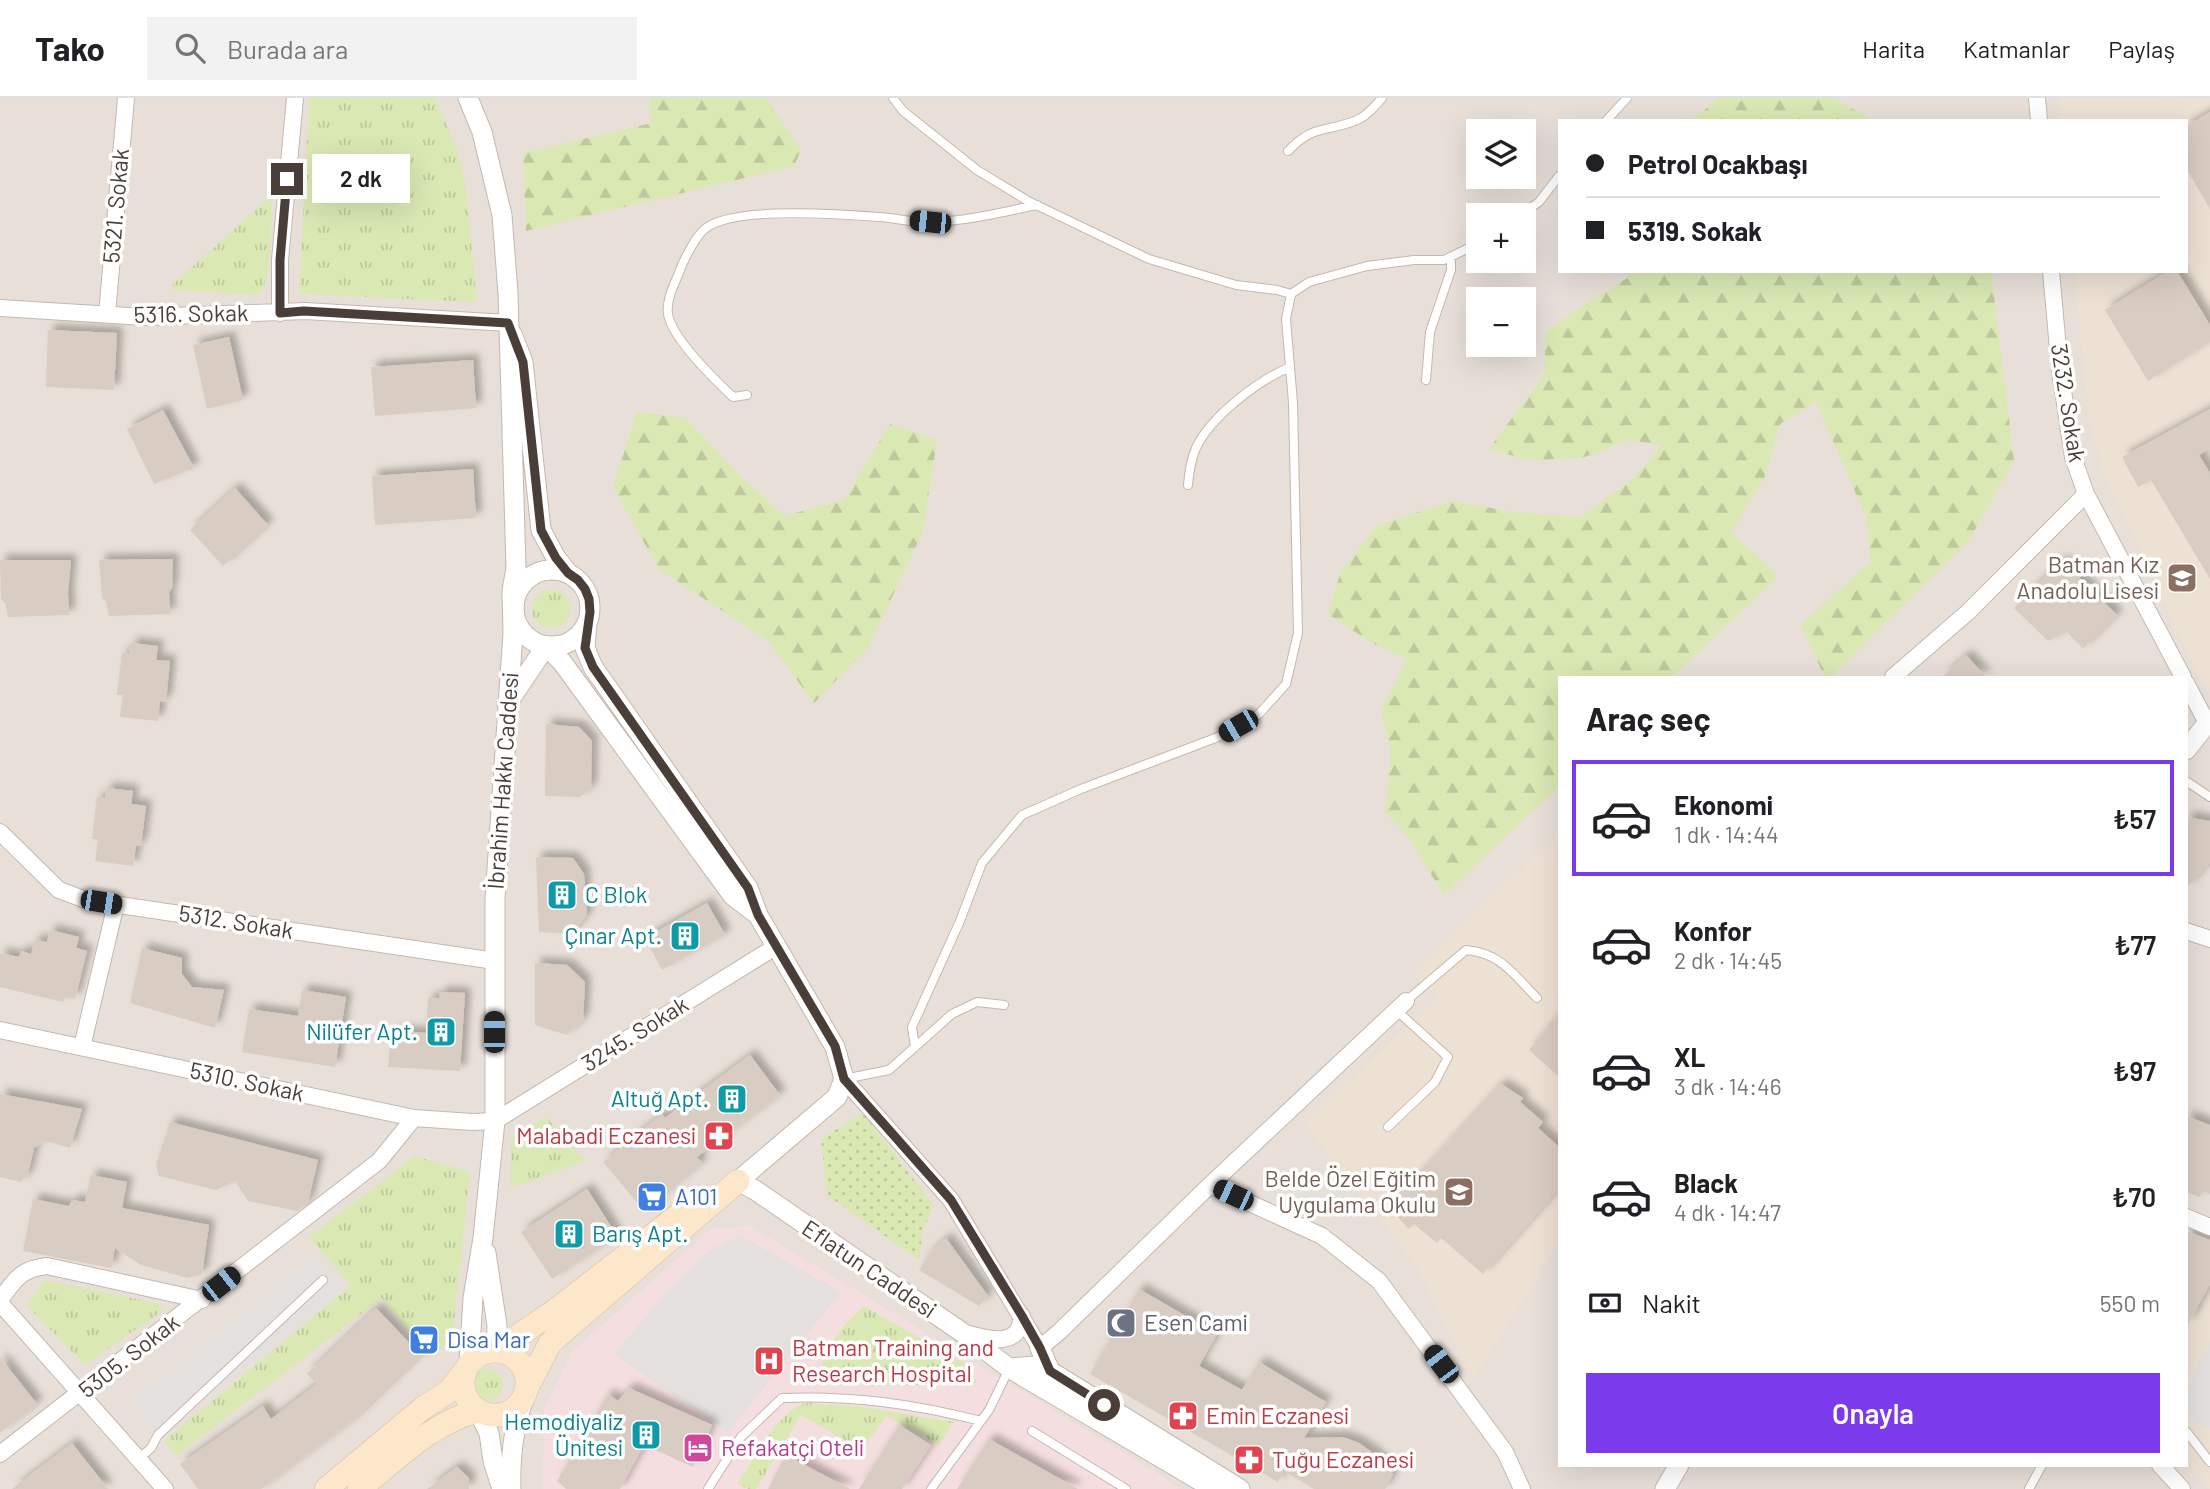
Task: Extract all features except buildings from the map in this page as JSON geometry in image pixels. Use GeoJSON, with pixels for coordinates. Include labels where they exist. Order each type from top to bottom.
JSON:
{"type":"FeatureCollection","features":[{"type":"Feature","properties":{"kind":"main road"},"geometry":{"type":"LineString","coordinates":[[326,1489],[423,1408],[449,1391],[476,1356],[496,1351],[553,1312],[691,1205],[738,1181]]}},
{"type":"Feature","properties":{"kind":"main road"},"geometry":{"type":"LineString","coordinates":[[359,1489],[441,1425],[464,1414],[478,1411],[498,1416],[508,1413],[525,1393],[550,1343],[738,1181]]}},
{"type":"Feature","properties":{"kind":"main road"},"geometry":{"type":"LineString","coordinates":[[496,1351],[506,1353],[523,1367],[525,1393]]}},
{"type":"Feature","properties":{"kind":"main road"},"geometry":{"type":"LineString","coordinates":[[467,1368],[464,1394],[478,1411]]}},
{"type":"Feature","properties":{"kind":"street","name":"5321. Sokak"},"geometry":{"type":"LineString","coordinates":[[107,314],[126,98]]}},
{"type":"Feature","properties":{"kind":"street"},"geometry":{"type":"LineString","coordinates":[[280,313],[280,260],[295,98]]}},
{"type":"Feature","properties":{"kind":"street","name":"İbrahim Hakkı Caddesi"},"geometry":{"type":"LineString","coordinates":[[468,98],[482,132],[502,215],[516,568],[512,591],[514,612],[495,899],[495,1121],[483,1238]]}},
{"type":"Feature","properties":{"kind":"street"},"geometry":{"type":"LineString","coordinates":[[2037,98],[2039,119]]}},
{"type":"Feature","properties":{"kind":"street","name":"3232. Sokak"},"geometry":{"type":"LineString","coordinates":[[2051,273],[2063,395],[2073,457],[2086,494],[2182,676]]}},
{"type":"Feature","properties":{"kind":"street","name":"5316. Sokak"},"geometry":{"type":"LineString","coordinates":[[0,308],[145,317],[304,311],[508,323]]}},
{"type":"Feature","properties":{"kind":"street","name":"İbrahim Hakkı Caddesi"},"geometry":{"type":"LineString","coordinates":[[508,323],[523,362],[541,530],[556,558],[568,573]]}},
{"type":"Feature","properties":{"kind":"street"},"geometry":{"type":"LineString","coordinates":[[1894,676],[1968,612],[2086,494]]}},
{"type":"Feature","properties":{"kind":"street"},"geometry":{"type":"LineString","coordinates":[[587,624],[580,635],[570,642],[558,646],[534,642],[524,635],[517,624],[514,600],[518,589],[535,573],[557,570],[568,573],[585,589],[590,612],[585,648],[593,667],[748,888],[758,915],[775,947],[835,1046],[844,1079],[951,1200],[1022,1316],[1050,1371]]}},
{"type":"Feature","properties":{"kind":"street"},"geometry":{"type":"LineString","coordinates":[[506,705],[546,646]]}},
{"type":"Feature","properties":{"kind":"street"},"geometry":{"type":"LineString","coordinates":[[546,646],[571,673],[733,896],[758,915]]}},
{"type":"Feature","properties":{"kind":"street"},"geometry":{"type":"LineString","coordinates":[[2188,686],[2208,721],[2188,747]]}},
{"type":"Feature","properties":{"kind":"street","name":"5312. Sokak"},"geometry":{"type":"LineString","coordinates":[[0,832],[59,890],[86,900],[495,961]]}},
{"type":"Feature","properties":{"kind":"street"},"geometry":{"type":"LineString","coordinates":[[82,1047],[116,904]]}},
{"type":"Feature","properties":{"kind":"street"},"geometry":{"type":"LineString","coordinates":[[2188,932],[2210,939]]}},
{"type":"Feature","properties":{"kind":"street","name":"3245. Sokak"},"geometry":{"type":"LineString","coordinates":[[495,1121],[775,947]]}},
{"type":"Feature","properties":{"kind":"street"},"geometry":{"type":"LineString","coordinates":[[1040,1348],[1401,1005]]}},
{"type":"Feature","properties":{"kind":"street","name":"5310. Sokak"},"geometry":{"type":"LineString","coordinates":[[0,1030],[414,1118],[495,1121]]}},
{"type":"Feature","properties":{"kind":"street"},"geometry":{"type":"LineString","coordinates":[[738,1181],[837,1097],[844,1079]]}},
{"type":"Feature","properties":{"kind":"street","name":"5305. Sokak"},"geometry":{"type":"LineString","coordinates":[[0,1454],[379,1161],[414,1118]]}},
{"type":"Feature","properties":{"kind":"street","name":"Eflatun Caddesi"},"geometry":{"type":"LineString","coordinates":[[738,1181],[963,1333],[1009,1368],[1192,1483],[1214,1489]]}},
{"type":"Feature","properties":{"kind":"street"},"geometry":{"type":"LineString","coordinates":[[1210,1185],[1322,1236],[1379,1281],[1505,1452],[1522,1489]]}},
{"type":"Feature","properties":{"kind":"street"},"geometry":{"type":"LineString","coordinates":[[2188,1218],[2210,1227]]}},
{"type":"Feature","properties":{"kind":"street"},"geometry":{"type":"LineString","coordinates":[[483,1238],[497,1325],[496,1351]]}},
{"type":"Feature","properties":{"kind":"street"},"geometry":{"type":"LineString","coordinates":[[467,1368],[473,1298],[483,1238]]}},
{"type":"Feature","properties":{"kind":"street"},"geometry":{"type":"LineString","coordinates":[[165,1489],[0,1302],[17,1277],[31,1268],[47,1266],[202,1300]]}},
{"type":"Feature","properties":{"kind":"street"},"geometry":{"type":"LineString","coordinates":[[963,1333],[988,1339],[1003,1339],[1016,1335],[1021,1327],[1022,1316]]}},
{"type":"Feature","properties":{"kind":"street"},"geometry":{"type":"LineString","coordinates":[[1009,1368],[1035,1366],[1050,1371],[1240,1489]]}},
{"type":"Feature","properties":{"kind":"street"},"geometry":{"type":"LineString","coordinates":[[511,1489],[510,1465],[515,1422],[525,1393]]}},
{"type":"Feature","properties":{"kind":"street"},"geometry":{"type":"LineString","coordinates":[[478,1411],[489,1433],[493,1461],[502,1489]]}},
{"type":"Feature","properties":{"kind":"street"},"geometry":{"type":"LineString","coordinates":[[1665,1489],[1678,1467]]}},
{"type":"Feature","properties":{"kind":"street"},"geometry":{"type":"LineString","coordinates":[[2162,1467],[2182,1489]]}},
{"type":"Feature","properties":{"kind":"lane"},"geometry":{"type":"LineString","coordinates":[[893,98],[903,111],[977,170],[1037,205],[1149,259],[1236,285],[1290,294]]}},
{"type":"Feature","properties":{"kind":"lane"},"geometry":{"type":"LineString","coordinates":[[1289,151],[1300,139],[1313,131],[1360,119],[1382,98]]}},
{"type":"Feature","properties":{"kind":"lane"},"geometry":{"type":"LineString","coordinates":[[1607,119],[1627,98]]}},
{"type":"Feature","properties":{"kind":"lane"},"geometry":{"type":"LineString","coordinates":[[1536,204],[1558,177]]}},
{"type":"Feature","properties":{"kind":"lane"},"geometry":{"type":"LineString","coordinates":[[747,395],[733,397],[706,371],[678,335],[668,313],[672,289],[683,261],[704,228],[722,220],[769,214],[835,214],[930,222],[989,215],[1037,205]]}},
{"type":"Feature","properties":{"kind":"lane"},"geometry":{"type":"LineString","coordinates":[[915,1047],[912,1027],[960,921],[982,863],[1022,815],[1080,789],[1218,737],[1259,714],[1286,684],[1298,633],[1290,367],[1286,319],[1290,294],[1309,282],[1367,266],[1414,260],[1444,260],[1466,250]]}},
{"type":"Feature","properties":{"kind":"lane"},"geometry":{"type":"LineString","coordinates":[[1426,380],[1430,332],[1451,270],[1451,257]]}},
{"type":"Feature","properties":{"kind":"lane"},"geometry":{"type":"LineString","coordinates":[[1188,485],[1197,446],[1212,424],[1234,404],[1278,372],[1290,367]]}},
{"type":"Feature","properties":{"kind":"lane"},"geometry":{"type":"LineString","coordinates":[[2188,782],[2210,797]]}},
{"type":"Feature","properties":{"kind":"lane"},"geometry":{"type":"LineString","coordinates":[[1388,1127],[1435,1082],[1448,1057],[1401,1005],[1466,950],[1484,952],[1501,962],[1537,998]]}},
{"type":"Feature","properties":{"kind":"lane"},"geometry":{"type":"LineString","coordinates":[[844,1079],[889,1070],[952,1014],[977,1002],[1004,1005]]}},
{"type":"Feature","properties":{"kind":"lane"},"geometry":{"type":"LineString","coordinates":[[139,1459],[151,1448],[158,1435],[323,1280]]}},
{"type":"Feature","properties":{"kind":"lane"},"geometry":{"type":"LineString","coordinates":[[931,1489],[989,1410],[1009,1368]]}},
{"type":"Feature","properties":{"kind":"lane"},"geometry":{"type":"LineString","coordinates":[[708,1489],[741,1437],[782,1398],[824,1396],[923,1406],[981,1421]]}},
{"type":"Feature","properties":{"kind":"lane"},"geometry":{"type":"LineString","coordinates":[[1032,1431],[1126,1489]]}},
{"type":"Feature","properties":{"kind":"lane"},"geometry":{"type":"LineString","coordinates":[[2188,1434],[2210,1462]]}},
{"type":"Feature","properties":{"kind":"lane"},"geometry":{"type":"LineString","coordinates":[[2031,1488],[2041,1467]]}},
{"type":"Feature","properties":{"kind":"shaded area"},"geometry":{"type":"Polygon","coordinates":[[[0,98],[2210,98],[2210,1489],[0,1489],[0,98]]]}},
{"type":"Feature","properties":{"kind":"shaded area"},"geometry":{"type":"Polygon","coordinates":[[[2058,98],[2210,98],[2210,689],[2203,685],[2103,471],[2089,420],[2075,273],[2188,273],[2188,119],[2060,119],[2058,98]]]}},
{"type":"Feature","properties":{"kind":"shaded area","name":"Belde Özel Eğitim Uygulama Okulu"},"geometry":{"type":"Polygon","coordinates":[[[1558,834],[1558,1243],[1473,1380],[1417,1266],[1304,1124],[1438,997],[1414,972],[1558,834]]]}},
{"type":"Feature","properties":{"kind":"shaded area","name":"Batman Training and Research Hospital"},"geometry":{"type":"Polygon","coordinates":[[[750,1226],[1179,1489],[543,1489],[544,1410],[572,1352],[711,1229],[750,1226]]]}},
{"type":"Feature","properties":{"kind":"shaded area"},"geometry":{"type":"Polygon","coordinates":[[[2188,1229],[2210,1237],[2210,1489],[2188,1462],[2188,1229]]]}},
{"type":"Feature","properties":{"kind":"shaded area"},"geometry":{"type":"Polygon","coordinates":[[[741,1236],[841,1292],[728,1432],[614,1354],[661,1298],[709,1250],[741,1236]]]}},
{"type":"Feature","properties":{"kind":"shaded area"},"geometry":{"type":"Polygon","coordinates":[[[314,1256],[343,1290],[158,1435],[131,1402],[314,1256]]]}},
{"type":"Feature","properties":{"kind":"shaded area"},"geometry":{"type":"Polygon","coordinates":[[[2210,1341],[2210,1429],[2188,1418],[2188,1386],[2210,1341]]]}},
{"type":"Feature","properties":{"kind":"green space"},"geometry":{"type":"Polygon","coordinates":[[[309,98],[435,98],[457,149],[465,181],[477,302],[299,294],[309,98]]]}},
{"type":"Feature","properties":{"kind":"green space"},"geometry":{"type":"Polygon","coordinates":[[[649,98],[766,98],[801,150],[794,166],[526,231],[523,153],[652,123],[649,98]]]}},
{"type":"Feature","properties":{"kind":"green space"},"geometry":{"type":"Polygon","coordinates":[[[1717,98],[1834,98],[1871,119],[1692,119],[1717,98]]]}},
{"type":"Feature","properties":{"kind":"green space"},"geometry":{"type":"Polygon","coordinates":[[[268,199],[272,201],[270,252],[266,279],[258,295],[172,290],[172,285],[268,199]]]}},
{"type":"Feature","properties":{"kind":"green space"},"geometry":{"type":"Polygon","coordinates":[[[1628,273],[1991,273],[2014,461],[1969,540],[1832,676],[1825,676],[1800,625],[1871,561],[1866,517],[1816,402],[1780,424],[1764,479],[1731,532],[1778,576],[1673,676],[1558,676],[1558,787],[1444,895],[1409,839],[1385,811],[1391,751],[1381,711],[1407,659],[1372,643],[1328,614],[1341,571],[1378,525],[1453,501],[1512,512],[1580,517],[1634,478],[1662,445],[1629,440],[1582,458],[1528,460],[1489,449],[1544,375],[1546,332],[1629,277],[1628,273]]]}},
{"type":"Feature","properties":{"kind":"green space"},"geometry":{"type":"Polygon","coordinates":[[[637,412],[685,418],[741,477],[784,516],[844,500],[890,424],[937,440],[923,531],[868,648],[814,703],[768,641],[659,569],[613,487],[637,412]]]}},
{"type":"Feature","properties":{"kind":"green space"},"geometry":{"type":"Polygon","coordinates":[[[551,590],[565,595],[570,609],[565,623],[551,628],[537,623],[532,609],[537,595],[551,590]]]}},
{"type":"Feature","properties":{"kind":"green space"},"geometry":{"type":"Polygon","coordinates":[[[863,1113],[934,1206],[923,1230],[919,1260],[827,1195],[821,1139],[863,1113]]]}},
{"type":"Feature","properties":{"kind":"green space"},"geometry":{"type":"Polygon","coordinates":[[[546,1117],[586,1161],[511,1188],[511,1138],[546,1117]]]}},
{"type":"Feature","properties":{"kind":"green space"},"geometry":{"type":"Polygon","coordinates":[[[415,1156],[470,1172],[452,1340],[430,1357],[382,1298],[176,1456],[164,1441],[351,1286],[309,1237],[415,1156]]]}},
{"type":"Feature","properties":{"kind":"green space"},"geometry":{"type":"Polygon","coordinates":[[[44,1280],[156,1303],[165,1309],[85,1365],[27,1306],[44,1280]]]}},
{"type":"Feature","properties":{"kind":"green space"},"geometry":{"type":"Polygon","coordinates":[[[864,1306],[964,1363],[978,1384],[873,1386],[821,1374],[830,1345],[864,1306]]]}},
{"type":"Feature","properties":{"kind":"green space"},"geometry":{"type":"Polygon","coordinates":[[[487,1369],[498,1374],[503,1385],[498,1396],[487,1401],[476,1396],[471,1385],[476,1374],[487,1369]]]}},
{"type":"Feature","properties":{"kind":"green space"},"geometry":{"type":"Polygon","coordinates":[[[808,1403],[862,1407],[954,1422],[939,1445],[886,1416],[862,1450],[801,1415],[756,1489],[737,1484],[777,1424],[787,1414],[808,1403]]]}},
{"type":"Feature","properties":{"kind":"place","name":"Batman Kız Anadolu Lisesi"},"geometry":{"type":"Point","coordinates":[2182,578]}},
{"type":"Feature","properties":{"kind":"place","name":"C Blok"},"geometry":{"type":"Point","coordinates":[562,895]}},
{"type":"Feature","properties":{"kind":"place","name":"Çınar Apt."},"geometry":{"type":"Point","coordinates":[685,936]}},
{"type":"Feature","properties":{"kind":"place","name":"Nilüfer Apt."},"geometry":{"type":"Point","coordinates":[441,1032]}},
{"type":"Feature","properties":{"kind":"place","name":"Altuğ Apt."},"geometry":{"type":"Point","coordinates":[732,1099]}},
{"type":"Feature","properties":{"kind":"place","name":"Malabadi Eczanesi"},"geometry":{"type":"Point","coordinates":[719,1136]}},
{"type":"Feature","properties":{"kind":"place","name":"Belde Özel Eğitim Uygulama Okulu"},"geometry":{"type":"Point","coordinates":[1459,1192]}},
{"type":"Feature","properties":{"kind":"place","name":"A101"},"geometry":{"type":"Point","coordinates":[652,1197]}},
{"type":"Feature","properties":{"kind":"place","name":"Barış Apt."},"geometry":{"type":"Point","coordinates":[569,1234]}},
{"type":"Feature","properties":{"kind":"place","name":"Esen Cami"},"geometry":{"type":"Point","coordinates":[1121,1323]}},
{"type":"Feature","properties":{"kind":"place","name":"Disa Mar"},"geometry":{"type":"Point","coordinates":[424,1340]}},
{"type":"Feature","properties":{"kind":"place","name":"Batman Training and Research Hospital"},"geometry":{"type":"Point","coordinates":[769,1361]}},
{"type":"Feature","properties":{"kind":"place","name":"Emin Eczanesi"},"geometry":{"type":"Point","coordinates":[1183,1416]}},
{"type":"Feature","properties":{"kind":"place","name":"Hemodiyaliz Ünitesi"},"geometry":{"type":"Point","coordinates":[646,1435]}},
{"type":"Feature","properties":{"kind":"place","name":"Refakatçi Oteli"},"geometry":{"type":"Point","coordinates":[698,1448]}},
{"type":"Feature","properties":{"kind":"place","name":"Tuğu Eczanesi"},"geometry":{"type":"Point","coordinates":[1249,1460]}},
{"type":"Feature","properties":{"kind":"route"},"geometry":{"type":"LineString","coordinates":[[287,179],[280,260],[280,313],[304,311],[508,323],[523,362],[541,530],[556,558],[568,573],[578,580],[589,599],[585,648],[593,667],[748,888],[758,915],[775,947],[835,1046],[844,1079],[951,1200],[1022,1316],[1050,1371],[1104,1405]]}}]}
